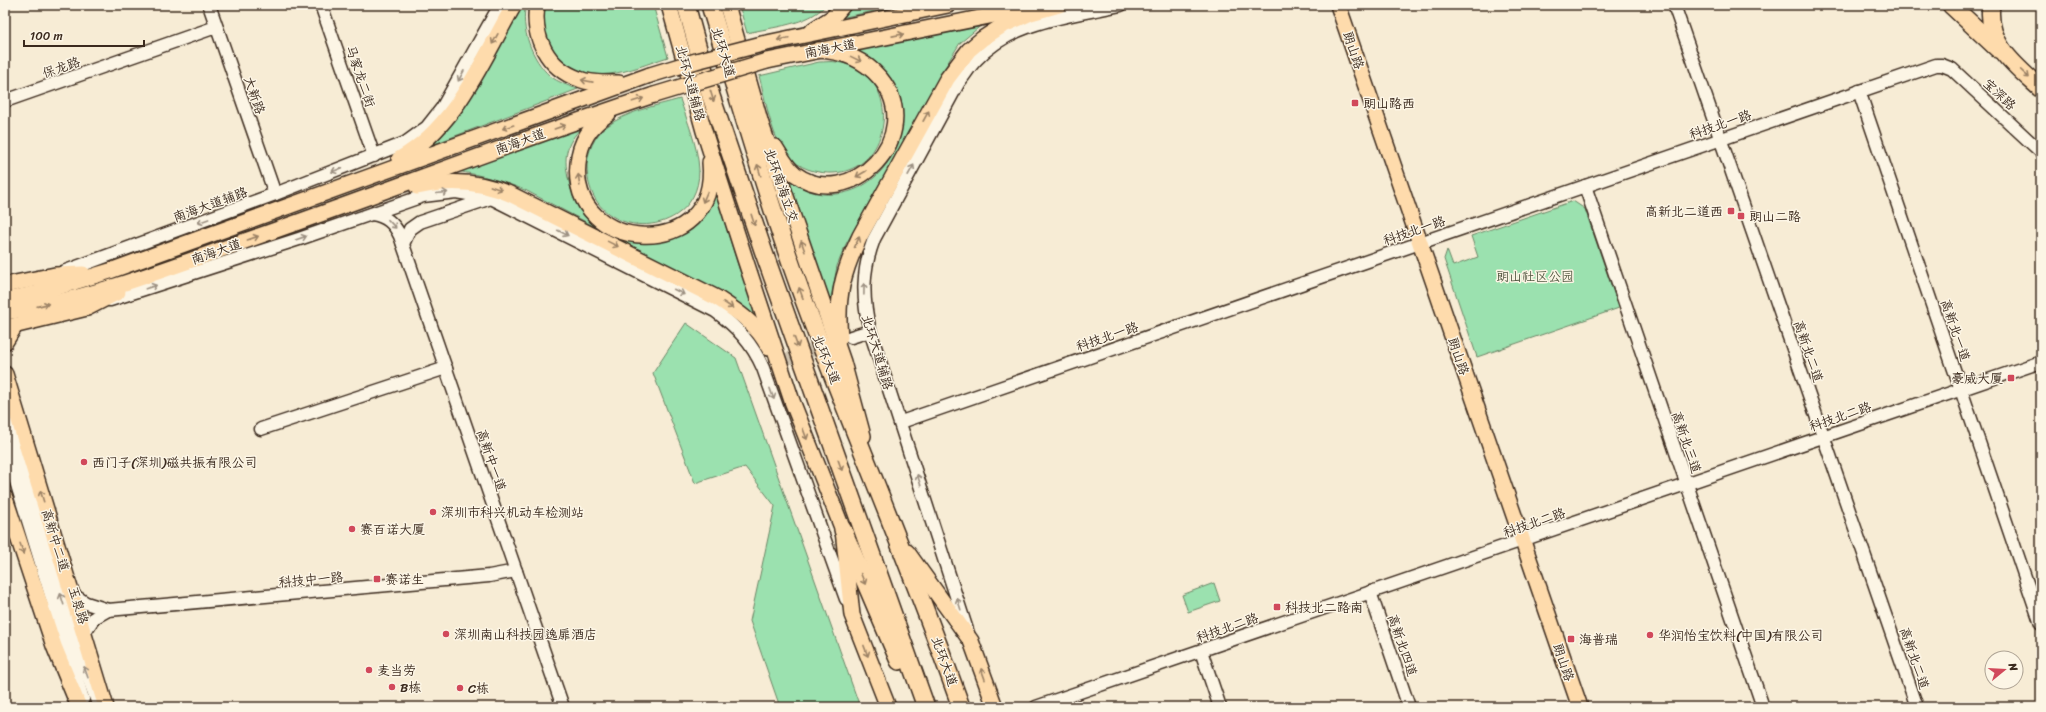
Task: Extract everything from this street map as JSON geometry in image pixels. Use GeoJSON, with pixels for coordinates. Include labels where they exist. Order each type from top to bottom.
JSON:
{"type":"FeatureCollection","features":[{"type":"Feature","properties":{"kind":"highway","name":"北环大道"},"geometry":{"type":"LineString","coordinates":[[686,5],[712,96],[763,250],[926,707]]}},
{"type":"Feature","properties":{"kind":"highway","name":"北环大道"},"geometry":{"type":"LineString","coordinates":[[710,5],[765,190],[810,318],[930,618],[962,707]]}},
{"type":"Feature","properties":{"kind":"highway"},"geometry":{"type":"LineString","coordinates":[[1951,5],[2041,89]]}},
{"type":"Feature","properties":{"kind":"highway"},"geometry":{"type":"LineString","coordinates":[[1991,5],[1990,19],[1995,38],[2009,60]]}},
{"type":"Feature","properties":{"kind":"highway"},"geometry":{"type":"LineString","coordinates":[[843,530],[920,707]]}},
{"type":"Feature","properties":{"kind":"main road"},"geometry":{"type":"LineString","coordinates":[[355,181],[406,155],[428,138],[447,119],[472,81],[514,5]]}},
{"type":"Feature","properties":{"kind":"main road"},"geometry":{"type":"LineString","coordinates":[[537,5],[536,25],[538,38],[543,49],[559,69],[580,80],[626,83]]}},
{"type":"Feature","properties":{"kind":"main road"},"geometry":{"type":"LineString","coordinates":[[664,5],[678,36]]}},
{"type":"Feature","properties":{"kind":"main road","name":"北环大道辅路"},"geometry":{"type":"LineString","coordinates":[[670,5],[704,131],[792,401],[843,530],[852,615],[888,707]]}},
{"type":"Feature","properties":{"kind":"main road","name":"北环南海立交"},"geometry":{"type":"LineString","coordinates":[[727,5],[761,124],[843,362]]}},
{"type":"Feature","properties":{"kind":"main road"},"geometry":{"type":"LineString","coordinates":[[804,35],[833,17],[843,5]]}},
{"type":"Feature","properties":{"kind":"main road","name":"南海大道"},"geometry":{"type":"LineString","coordinates":[[5,300],[38,293],[110,271],[626,83],[696,61],[762,44],[948,5]]}},
{"type":"Feature","properties":{"kind":"main road"},"geometry":{"type":"LineString","coordinates":[[872,472],[843,362],[838,307],[843,274],[860,236],[948,79],[969,50],[988,35],[1022,17],[1059,5]]}},
{"type":"Feature","properties":{"kind":"main road","name":"朗山路"},"geometry":{"type":"LineString","coordinates":[[1328,5],[1415,244],[1518,542],[1580,707]]}},
{"type":"Feature","properties":{"kind":"main road","name":"朗山路"},"geometry":{"type":"LineString","coordinates":[[1338,5],[1415,244]]}},
{"type":"Feature","properties":{"kind":"main road","name":"南海大道"},"geometry":{"type":"LineString","coordinates":[[5,312],[76,297],[150,274],[361,200],[527,138],[654,95],[767,62],[818,50],[1041,15]]}},
{"type":"Feature","properties":{"kind":"main road"},"geometry":{"type":"LineString","coordinates":[[761,124],[786,164],[794,173],[812,181],[831,184],[846,182],[871,168],[882,157],[894,129],[895,114],[892,98],[886,85],[876,73],[863,62],[833,50],[818,50]]}},
{"type":"Feature","properties":{"kind":"main road"},"geometry":{"type":"LineString","coordinates":[[621,106],[600,120],[588,133],[579,154],[577,166],[581,192],[589,208],[601,220],[624,232],[648,236],[665,234],[681,227],[698,211],[708,190],[710,179],[709,152],[704,131]]}},
{"type":"Feature","properties":{"kind":"main road"},"geometry":{"type":"LineString","coordinates":[[361,200],[425,185],[457,182],[489,186],[512,194],[634,255],[717,298],[734,309],[752,324],[765,341],[792,401]]}},
{"type":"Feature","properties":{"kind":"main road"},"geometry":{"type":"LineString","coordinates":[[5,285],[55,275],[110,271]]}},
{"type":"Feature","properties":{"kind":"main road"},"geometry":{"type":"LineString","coordinates":[[5,342],[10,327],[88,308],[150,274]]}},
{"type":"Feature","properties":{"kind":"main road","name":"高新中二道"},"geometry":{"type":"LineString","coordinates":[[6,382],[106,707]]}},
{"type":"Feature","properties":{"kind":"main road"},"geometry":{"type":"LineString","coordinates":[[5,498],[54,646],[79,707]]}},
{"type":"Feature","properties":{"kind":"main road"},"geometry":{"type":"LineString","coordinates":[[897,538],[971,641]]}},
{"type":"Feature","properties":{"kind":"main road","name":"朗山路"},"geometry":{"type":"LineString","coordinates":[[1518,542],[1569,707]]}},
{"type":"Feature","properties":{"kind":"main road","name":"北环大道辅路"},"geometry":{"type":"LineString","coordinates":[[971,641],[996,707]]}},
{"type":"Feature","properties":{"kind":"street","name":"大新路"},"geometry":{"type":"LineString","coordinates":[[209,5],[275,194]]}},
{"type":"Feature","properties":{"kind":"street","name":"马家龙二街"},"geometry":{"type":"LineString","coordinates":[[321,5],[374,156]]}},
{"type":"Feature","properties":{"kind":"street","name":"南海大道辅路"},"geometry":{"type":"LineString","coordinates":[[55,275],[374,156],[396,151],[422,131],[442,108],[500,5]]}},
{"type":"Feature","properties":{"kind":"street","name":"北环大道辅路"},"geometry":{"type":"LineString","coordinates":[[971,641],[901,422],[870,331],[863,291],[864,273],[874,239],[959,82],[975,60],[991,46],[1016,32],[1041,15],[1121,5]]}},
{"type":"Feature","properties":{"kind":"street","name":"高新北二道"},"geometry":{"type":"LineString","coordinates":[[1674,5],[1917,707]]}},
{"type":"Feature","properties":{"kind":"street","name":"保龙路"},"geometry":{"type":"LineString","coordinates":[[5,101],[216,27]]}},
{"type":"Feature","properties":{"kind":"street","name":"科技北一路"},"geometry":{"type":"LineString","coordinates":[[901,422],[1936,65]]}},
{"type":"Feature","properties":{"kind":"street","name":"宝深路"},"geometry":{"type":"LineString","coordinates":[[1936,65],[1952,68],[2041,152]]}},
{"type":"Feature","properties":{"kind":"street","name":"高新北一道"},"geometry":{"type":"LineString","coordinates":[[1859,91],[2041,624]]}},
{"type":"Feature","properties":{"kind":"street","name":"高新北三道"},"geometry":{"type":"LineString","coordinates":[[1585,186],[1763,707]]}},
{"type":"Feature","properties":{"kind":"street"},"geometry":{"type":"LineString","coordinates":[[88,308],[372,214],[391,207],[413,196],[450,192],[491,198],[715,311],[741,332],[767,366],[852,615]]}},
{"type":"Feature","properties":{"kind":"street"},"geometry":{"type":"LineString","coordinates":[[403,244],[410,229],[420,222],[491,198]]}},
{"type":"Feature","properties":{"kind":"street","name":"高新中一道"},"geometry":{"type":"LineString","coordinates":[[372,214],[384,217],[390,221],[397,230],[403,244],[562,707]]}},
{"type":"Feature","properties":{"kind":"street"},"geometry":{"type":"LineString","coordinates":[[851,337],[870,331]]}},
{"type":"Feature","properties":{"kind":"street","name":"科技北二路"},"geometry":{"type":"LineString","coordinates":[[1036,707],[2041,362]]}},
{"type":"Feature","properties":{"kind":"street"},"geometry":{"type":"LineString","coordinates":[[261,429],[446,368]]}},
{"type":"Feature","properties":{"kind":"street","name":"玉泉路"},"geometry":{"type":"LineString","coordinates":[[8,419],[73,636],[99,707]]}},
{"type":"Feature","properties":{"kind":"street","name":"玉泉路"},"geometry":{"type":"LineString","coordinates":[[5,446],[85,707]]}},
{"type":"Feature","properties":{"kind":"street","name":"科技中一路"},"geometry":{"type":"LineString","coordinates":[[72,594],[86,603],[108,610],[489,576],[516,571]]}},
{"type":"Feature","properties":{"kind":"street","name":"高新北四道"},"geometry":{"type":"LineString","coordinates":[[1370,592],[1409,707]]}},
{"type":"Feature","properties":{"kind":"street","name":"科技中一路"},"geometry":{"type":"LineString","coordinates":[[84,633],[94,618],[108,610]]}},
{"type":"Feature","properties":{"kind":"street"},"geometry":{"type":"LineString","coordinates":[[1201,651],[1220,707]]}},
{"type":"Feature","properties":{"kind":"green space"},"geometry":{"type":"Polygon","coordinates":[[[522,5],[526,5],[526,33],[533,53],[538,61],[550,76],[563,84],[578,89],[429,146],[449,126],[469,101],[522,5]]]}},
{"type":"Feature","properties":{"kind":"green space"},"geometry":{"type":"Polygon","coordinates":[[[544,5],[653,5],[668,57],[631,69],[609,74],[597,74],[575,68],[557,55],[550,45],[543,23],[544,5]]]}},
{"type":"Feature","properties":{"kind":"green space"},"geometry":{"type":"Polygon","coordinates":[[[739,5],[826,5],[810,17],[800,21],[747,33],[739,5]]]}},
{"type":"Feature","properties":{"kind":"green space"},"geometry":{"type":"Polygon","coordinates":[[[848,5],[904,5],[835,19],[848,5]]]}},
{"type":"Feature","properties":{"kind":"green space"},"geometry":{"type":"Polygon","coordinates":[[[984,23],[960,43],[950,59],[846,244],[837,266],[829,311],[784,176],[799,186],[812,192],[838,194],[858,188],[875,177],[888,162],[897,143],[902,123],[900,102],[893,82],[888,75],[876,63],[857,50],[984,23]]]}},
{"type":"Feature","properties":{"kind":"green space"},"geometry":{"type":"Polygon","coordinates":[[[819,62],[837,62],[860,70],[875,85],[882,105],[883,126],[876,146],[863,162],[844,171],[813,171],[793,161],[785,153],[774,132],[759,76],[819,62]]]}},
{"type":"Feature","properties":{"kind":"green space"},"geometry":{"type":"Polygon","coordinates":[[[680,99],[697,152],[699,170],[694,193],[682,211],[664,221],[643,225],[623,221],[605,210],[592,192],[587,161],[592,144],[598,134],[614,121],[632,113],[680,99]]]}},
{"type":"Feature","properties":{"kind":"green space"},"geometry":{"type":"Polygon","coordinates":[[[585,124],[570,142],[566,155],[566,162],[568,178],[573,195],[581,209],[591,221],[603,231],[632,241],[649,242],[666,239],[685,232],[697,224],[704,213],[714,189],[740,271],[761,325],[713,289],[527,191],[475,174],[456,171],[585,124]]]}},
{"type":"Feature","properties":{"kind":"green space","name":"朗山社区公园"},"geometry":{"type":"Polygon","coordinates":[[[1573,201],[1585,209],[1619,308],[1477,357],[1444,259],[1447,250],[1453,266],[1478,257],[1471,236],[1573,201]]]}},
{"type":"Feature","properties":{"kind":"green space"},"geometry":{"type":"Polygon","coordinates":[[[686,323],[736,358],[860,707],[780,707],[750,621],[775,506],[745,467],[695,483],[653,373],[686,323]]]}},
{"type":"Feature","properties":{"kind":"green space"},"geometry":{"type":"Polygon","coordinates":[[[1214,583],[1220,601],[1188,612],[1182,595],[1214,583]]]}},
{"type":"Feature","properties":{"kind":"tunnel"},"geometry":{"type":"LineString","coordinates":[[399,157],[412,194]]}},
{"type":"Feature","properties":{"kind":"tunnel"},"geometry":{"type":"LineString","coordinates":[[770,365],[828,345]]}},
{"type":"Feature","properties":{"kind":"tunnel"},"geometry":{"type":"LineString","coordinates":[[5,411],[8,419]]}},
{"type":"Feature","properties":{"kind":"place","name":"朗山路西"},"geometry":{"type":"Point","coordinates":[1355,103]}},
{"type":"Feature","properties":{"kind":"place","name":"高新北二道西"},"geometry":{"type":"Point","coordinates":[1731,211]}},
{"type":"Feature","properties":{"kind":"place","name":"朗山二路"},"geometry":{"type":"Point","coordinates":[1741,216]}},
{"type":"Feature","properties":{"kind":"place","name":"豪威大厦"},"geometry":{"type":"Point","coordinates":[2011,378]}},
{"type":"Feature","properties":{"kind":"place","name":"西门子(深圳)磁共振有限公司"},"geometry":{"type":"Point","coordinates":[84,462]}},
{"type":"Feature","properties":{"kind":"place","name":"深圳市科兴机动车检测站"},"geometry":{"type":"Point","coordinates":[433,512]}},
{"type":"Feature","properties":{"kind":"place","name":"赛百诺大厦"},"geometry":{"type":"Point","coordinates":[352,529]}},
{"type":"Feature","properties":{"kind":"place","name":"赛诺生"},"geometry":{"type":"Point","coordinates":[377,579]}},
{"type":"Feature","properties":{"kind":"place","name":"科技北二路南"},"geometry":{"type":"Point","coordinates":[1277,607]}},
{"type":"Feature","properties":{"kind":"place","name":"深圳南山科技园逸扉酒店"},"geometry":{"type":"Point","coordinates":[446,634]}},
{"type":"Feature","properties":{"kind":"place","name":"华润怡宝饮料(中国)有限公司"},"geometry":{"type":"Point","coordinates":[1650,635]}},
{"type":"Feature","properties":{"kind":"place","name":"海普瑞"},"geometry":{"type":"Point","coordinates":[1571,639]}},
{"type":"Feature","properties":{"kind":"place","name":"麦当劳"},"geometry":{"type":"Point","coordinates":[369,670]}},
{"type":"Feature","properties":{"kind":"place","name":"B栋"},"geometry":{"type":"Point","coordinates":[392,687]}},
{"type":"Feature","properties":{"kind":"place","name":"C栋"},"geometry":{"type":"Point","coordinates":[460,688]}}]}
